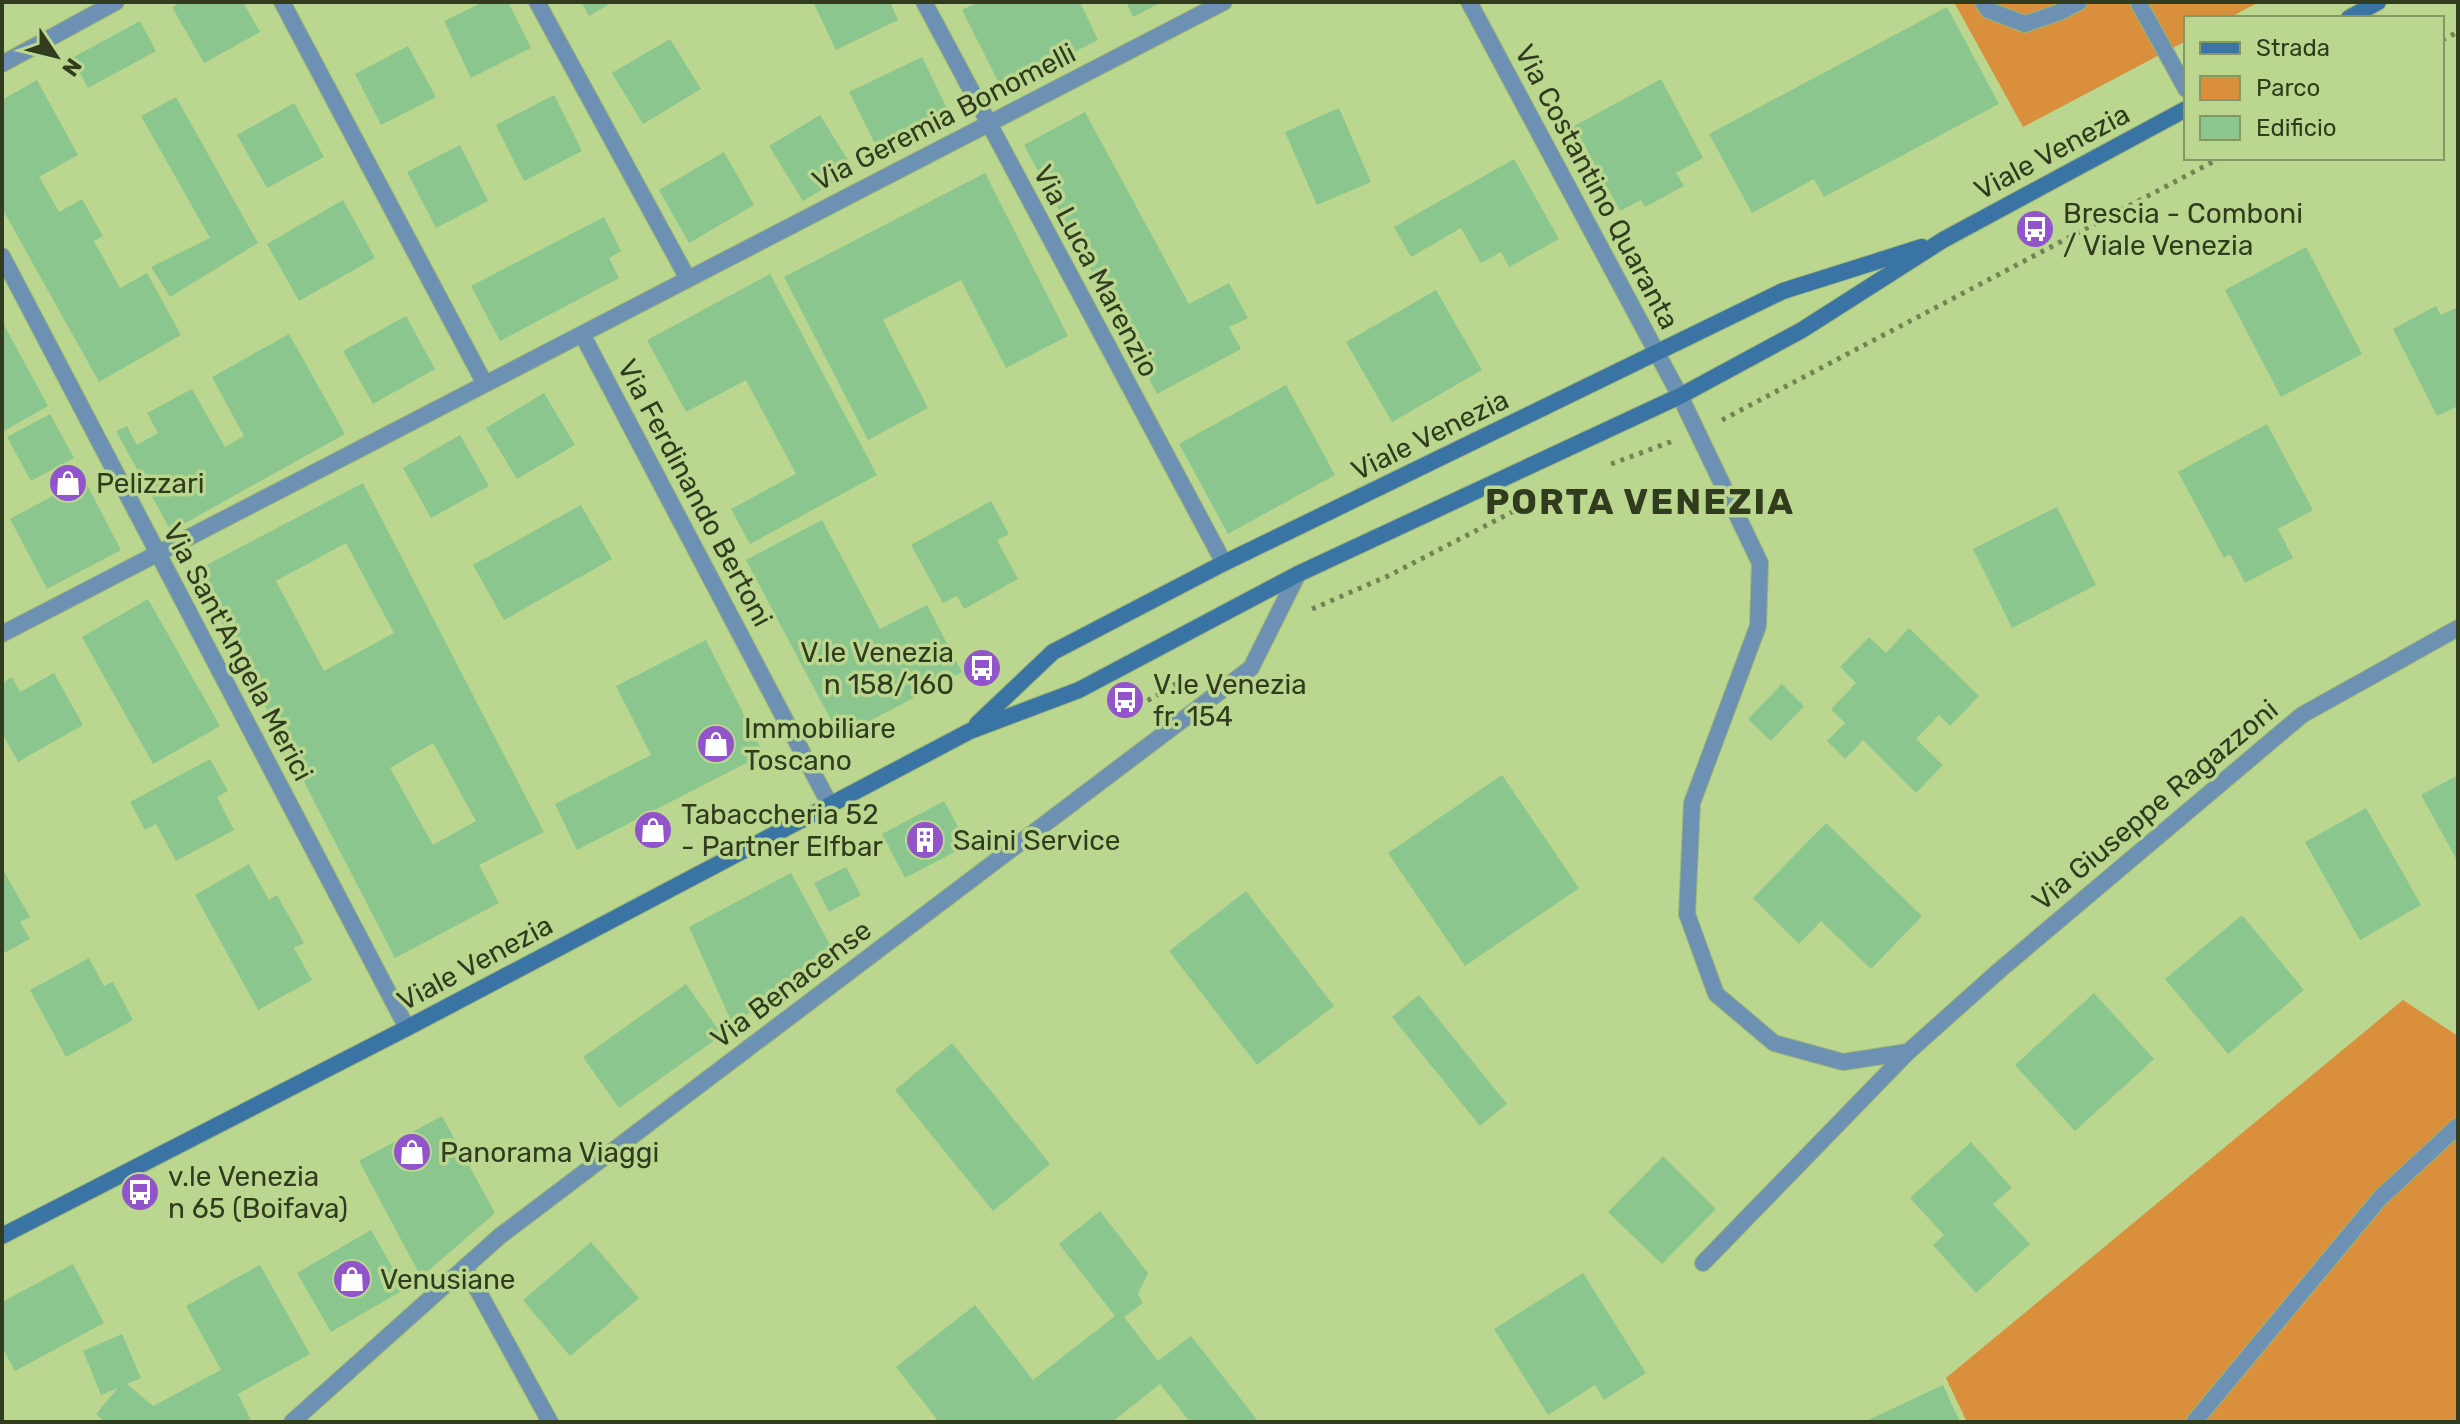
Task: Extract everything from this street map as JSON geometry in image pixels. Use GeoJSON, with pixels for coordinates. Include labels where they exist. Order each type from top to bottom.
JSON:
{"type":"FeatureCollection","features":[{"type":"Feature","properties":{"kind":"street"},"geometry":{"type":"LineString","coordinates":[[2,64],[116,2]]}},
{"type":"Feature","properties":{"kind":"street"},"geometry":{"type":"LineString","coordinates":[[282,2],[485,384]]}},
{"type":"Feature","properties":{"kind":"street"},"geometry":{"type":"LineString","coordinates":[[537,2],[688,279]]}},
{"type":"Feature","properties":{"kind":"street","name":"Via Luca Marenzio"},"geometry":{"type":"LineString","coordinates":[[924,2],[987,125],[1224,563]]}},
{"type":"Feature","properties":{"kind":"street","name":"Via Geremia Bonomelli"},"geometry":{"type":"LineString","coordinates":[[2,634],[1224,2]]}},
{"type":"Feature","properties":{"kind":"street","name":"Via Costantino Quaranta"},"geometry":{"type":"LineString","coordinates":[[1469,2],[1680,396]]}},
{"type":"Feature","properties":{"kind":"street"},"geometry":{"type":"LineString","coordinates":[[1983,2],[1988,10],[2025,24],[2079,2]]}},
{"type":"Feature","properties":{"kind":"street"},"geometry":{"type":"LineString","coordinates":[[2138,2],[2184,85]]}},
{"type":"Feature","properties":{"kind":"street"},"geometry":{"type":"LineString","coordinates":[[2353,16],[2378,2]]}},
{"type":"Feature","properties":{"kind":"street","name":"Viale Venezia"},"geometry":{"type":"LineString","coordinates":[[2,1236],[407,1028],[970,731],[1079,690],[1298,574],[1680,396],[1802,330],[1943,240],[2184,110]]}},
{"type":"Feature","properties":{"kind":"street","name":"Viale Venezia"},"geometry":{"type":"LineString","coordinates":[[970,731],[1053,652],[1224,563],[1657,355],[1783,291],[1943,240]]}},
{"type":"Feature","properties":{"kind":"street","name":"Via Sant'Angela Merici"},"geometry":{"type":"LineString","coordinates":[[2,256],[407,1028]]}},
{"type":"Feature","properties":{"kind":"street","name":"Via Ferdinando Bertoni"},"geometry":{"type":"LineString","coordinates":[[582,334],[830,805]]}},
{"type":"Feature","properties":{"kind":"street"},"geometry":{"type":"LineString","coordinates":[[1680,396],[1760,563],[1758,626],[1692,803],[1687,914],[1716,994],[1774,1043],[1843,1062],[1908,1052]]}},
{"type":"Feature","properties":{"kind":"street","name":"Via Benacense"},"geometry":{"type":"LineString","coordinates":[[292,1422],[500,1236],[1251,668],[1298,574]]}},
{"type":"Feature","properties":{"kind":"street","name":"Via Giuseppe Ragazzoni"},"geometry":{"type":"LineString","coordinates":[[1703,1263],[1908,1052],[2001,969],[2302,715],[2458,628]]}},
{"type":"Feature","properties":{"kind":"street"},"geometry":{"type":"LineString","coordinates":[[2194,1422],[2380,1198],[2458,1126]]}},
{"type":"Feature","properties":{"kind":"street"},"geometry":{"type":"LineString","coordinates":[[465,1267],[550,1422]]}},
{"type":"Feature","properties":{"kind":"path"},"geometry":{"type":"LineString","coordinates":[[1810,375],[2216,160]]}},
{"type":"Feature","properties":{"kind":"green space"},"geometry":{"type":"Polygon","coordinates":[[[1954,2],[2259,2],[2233,16],[2184,16],[2184,42],[2023,127],[1954,2]]]}},
{"type":"Feature","properties":{"kind":"green space"},"geometry":{"type":"Polygon","coordinates":[[[2403,1000],[2458,1036],[2458,1422],[1964,1422],[1966,1420],[1946,1378],[2403,1000]]]}},
{"type":"Feature","properties":{"kind":"building"},"geometry":{"type":"Polygon","coordinates":[[[181,2],[243,2],[260,32],[204,63],[172,7],[181,2]]]}},
{"type":"Feature","properties":{"kind":"building"},"geometry":{"type":"Polygon","coordinates":[[[483,2],[508,2],[531,48],[471,78],[444,21],[483,2]]]}},
{"type":"Feature","properties":{"kind":"building"},"geometry":{"type":"Polygon","coordinates":[[[581,2],[613,2],[589,16],[581,2]]]}},
{"type":"Feature","properties":{"kind":"building"},"geometry":{"type":"Polygon","coordinates":[[[813,2],[890,2],[898,20],[836,50],[813,2]]]}},
{"type":"Feature","properties":{"kind":"building"},"geometry":{"type":"Polygon","coordinates":[[[978,2],[1080,2],[1098,40],[1002,89],[962,10],[978,2]]]}},
{"type":"Feature","properties":{"kind":"building"},"geometry":{"type":"Polygon","coordinates":[[[1126,2],[1162,2],[1133,17],[1126,2]]]}},
{"type":"Feature","properties":{"kind":"building"},"geometry":{"type":"Polygon","coordinates":[[[1947,7],[1999,104],[1824,197],[1814,179],[1752,213],[1709,134],[1947,7]]]}},
{"type":"Feature","properties":{"kind":"building"},"geometry":{"type":"Polygon","coordinates":[[[140,21],[156,51],[88,88],[72,58],[140,21]]]}},
{"type":"Feature","properties":{"kind":"building"},"geometry":{"type":"Polygon","coordinates":[[[670,39],[701,89],[643,124],[612,73],[670,39]]]}},
{"type":"Feature","properties":{"kind":"building"},"geometry":{"type":"Polygon","coordinates":[[[408,46],[436,97],[381,125],[355,74],[408,46]]]}},
{"type":"Feature","properties":{"kind":"building"},"geometry":{"type":"Polygon","coordinates":[[[922,57],[954,123],[882,158],[849,92],[922,57]]]}},
{"type":"Feature","properties":{"kind":"building"},"geometry":{"type":"Polygon","coordinates":[[[1661,79],[1703,158],[1676,173],[1684,186],[1645,207],[1641,200],[1620,211],[1574,126],[1661,79]]]}},
{"type":"Feature","properties":{"kind":"building"},"geometry":{"type":"Polygon","coordinates":[[[37,80],[78,155],[39,177],[59,212],[82,199],[103,236],[94,241],[120,288],[147,273],[181,335],[99,382],[2,208],[2,100],[37,80]]]}},
{"type":"Feature","properties":{"kind":"building"},"geometry":{"type":"Polygon","coordinates":[[[554,95],[582,151],[524,181],[496,125],[554,95]]]}},
{"type":"Feature","properties":{"kind":"building"},"geometry":{"type":"Polygon","coordinates":[[[176,97],[258,243],[170,297],[151,267],[210,238],[141,116],[176,97]]]}},
{"type":"Feature","properties":{"kind":"building"},"geometry":{"type":"Polygon","coordinates":[[[294,103],[324,157],[267,188],[237,135],[294,103]]]}},
{"type":"Feature","properties":{"kind":"building"},"geometry":{"type":"Polygon","coordinates":[[[1339,108],[1371,182],[1317,205],[1285,132],[1339,108]]]}},
{"type":"Feature","properties":{"kind":"building"},"geometry":{"type":"Polygon","coordinates":[[[1085,112],[1189,304],[1229,283],[1248,318],[1229,327],[1241,349],[1157,394],[1024,145],[1085,112]]]}},
{"type":"Feature","properties":{"kind":"building"},"geometry":{"type":"Polygon","coordinates":[[[820,115],[854,170],[803,201],[769,146],[820,115]]]}},
{"type":"Feature","properties":{"kind":"building"},"geometry":{"type":"Polygon","coordinates":[[[460,145],[488,201],[436,228],[407,172],[460,145]]]}},
{"type":"Feature","properties":{"kind":"building"},"geometry":{"type":"Polygon","coordinates":[[[724,152],[754,205],[689,243],[659,190],[724,152]]]}},
{"type":"Feature","properties":{"kind":"building"},"geometry":{"type":"Polygon","coordinates":[[[1514,159],[1559,239],[1509,267],[1501,252],[1481,263],[1461,228],[1411,257],[1394,227],[1514,159]]]}},
{"type":"Feature","properties":{"kind":"building"},"geometry":{"type":"Polygon","coordinates":[[[985,173],[1068,336],[1006,368],[961,280],[883,320],[928,408],[868,440],[784,277],[985,173]]]}},
{"type":"Feature","properties":{"kind":"building"},"geometry":{"type":"Polygon","coordinates":[[[343,200],[375,258],[299,301],[267,244],[343,200]]]}},
{"type":"Feature","properties":{"kind":"building"},"geometry":{"type":"Polygon","coordinates":[[[604,217],[621,251],[609,258],[619,278],[500,341],[471,286],[604,217]]]}},
{"type":"Feature","properties":{"kind":"building"},"geometry":{"type":"Polygon","coordinates":[[[2306,247],[2362,354],[2281,397],[2225,290],[2306,247]]]}},
{"type":"Feature","properties":{"kind":"building"},"geometry":{"type":"Polygon","coordinates":[[[770,274],[877,475],[750,544],[731,509],[796,474],[746,380],[686,412],[647,340],[770,274]]]}},
{"type":"Feature","properties":{"kind":"building"},"geometry":{"type":"Polygon","coordinates":[[[1436,290],[1482,370],[1392,422],[1346,342],[1436,290]]]}},
{"type":"Feature","properties":{"kind":"building"},"geometry":{"type":"Polygon","coordinates":[[[2436,306],[2441,315],[2458,307],[2458,406],[2437,416],[2393,329],[2436,306]]]}},
{"type":"Feature","properties":{"kind":"building"},"geometry":{"type":"Polygon","coordinates":[[[406,316],[435,369],[373,404],[343,351],[406,316]]]}},
{"type":"Feature","properties":{"kind":"building"},"geometry":{"type":"Polygon","coordinates":[[[2,321],[48,406],[2,432],[2,321]]]}},
{"type":"Feature","properties":{"kind":"building"},"geometry":{"type":"Polygon","coordinates":[[[289,334],[345,434],[171,531],[116,431],[127,426],[137,445],[158,433],[147,413],[192,389],[225,447],[244,436],[212,377],[289,334]]]}},
{"type":"Feature","properties":{"kind":"building"},"geometry":{"type":"Polygon","coordinates":[[[1286,385],[1335,475],[1228,534],[1179,444],[1286,385]]]}},
{"type":"Feature","properties":{"kind":"building"},"geometry":{"type":"Polygon","coordinates":[[[544,393],[575,445],[517,479],[486,428],[544,393]]]}},
{"type":"Feature","properties":{"kind":"building"},"geometry":{"type":"Polygon","coordinates":[[[50,414],[74,458],[31,481],[7,437],[50,414]]]}},
{"type":"Feature","properties":{"kind":"building"},"geometry":{"type":"Polygon","coordinates":[[[2267,424],[2313,510],[2278,529],[2293,558],[2245,583],[2230,554],[2224,558],[2178,472],[2267,424]]]}},
{"type":"Feature","properties":{"kind":"building"},"geometry":{"type":"Polygon","coordinates":[[[460,435],[489,486],[431,518],[403,468],[460,435]]]}},
{"type":"Feature","properties":{"kind":"building"},"geometry":{"type":"Polygon","coordinates":[[[84,479],[121,550],[47,589],[10,519],[84,479]]]}},
{"type":"Feature","properties":{"kind":"building"},"geometry":{"type":"Polygon","coordinates":[[[363,483],[544,832],[479,865],[499,903],[395,958],[195,571],[363,483]],[[346,543],[276,581],[324,671],[394,633],[346,543]],[[433,743],[390,768],[433,845],[476,821],[433,743]]]}},
{"type":"Feature","properties":{"kind":"building"},"geometry":{"type":"Polygon","coordinates":[[[991,501],[1009,534],[997,540],[1018,579],[964,609],[957,596],[943,603],[911,545],[991,501]]]}},
{"type":"Feature","properties":{"kind":"building"},"geometry":{"type":"Polygon","coordinates":[[[581,505],[612,559],[504,620],[473,565],[581,505]]]}},
{"type":"Feature","properties":{"kind":"building"},"geometry":{"type":"Polygon","coordinates":[[[2057,507],[2096,585],[2012,628],[1973,549],[2057,507]]]}},
{"type":"Feature","properties":{"kind":"building"},"geometry":{"type":"Polygon","coordinates":[[[822,520],[880,629],[927,605],[962,672],[840,737],[746,560],[822,520]]]}},
{"type":"Feature","properties":{"kind":"building"},"geometry":{"type":"Polygon","coordinates":[[[148,599],[220,726],[153,764],[82,637],[148,599]]]}},
{"type":"Feature","properties":{"kind":"building"},"geometry":{"type":"Polygon","coordinates":[[[1909,628],[1979,696],[1950,726],[1939,715],[1916,739],[1943,765],[1916,793],[1863,740],[1845,759],[1827,741],[1845,723],[1831,709],[1856,683],[1840,667],[1869,637],[1886,653],[1909,628]]]}},
{"type":"Feature","properties":{"kind":"building"},"geometry":{"type":"Polygon","coordinates":[[[706,640],[764,754],[577,850],[555,804],[651,755],[616,686],[706,640]]]}},
{"type":"Feature","properties":{"kind":"building"},"geometry":{"type":"Polygon","coordinates":[[[54,673],[83,725],[18,762],[2,733],[2,683],[12,677],[20,692],[54,673]]]}},
{"type":"Feature","properties":{"kind":"building"},"geometry":{"type":"Polygon","coordinates":[[[1782,684],[1804,706],[1771,741],[1748,719],[1782,684]]]}},
{"type":"Feature","properties":{"kind":"building"},"geometry":{"type":"Polygon","coordinates":[[[210,759],[228,791],[217,797],[234,830],[176,861],[156,824],[145,830],[130,802],[210,759]]]}},
{"type":"Feature","properties":{"kind":"building"},"geometry":{"type":"Polygon","coordinates":[[[1502,775],[1579,888],[1465,966],[1388,853],[1502,775]]]}},
{"type":"Feature","properties":{"kind":"building"},"geometry":{"type":"Polygon","coordinates":[[[2458,775],[2458,862],[2421,795],[2458,775]]]}},
{"type":"Feature","properties":{"kind":"building","name":"Saini Service"},"geometry":{"type":"Polygon","coordinates":[[[944,801],[968,845],[905,878],[882,834],[944,801]]]}},
{"type":"Feature","properties":{"kind":"building"},"geometry":{"type":"Polygon","coordinates":[[[2366,808],[2421,905],[2360,940],[2305,842],[2366,808]]]}},
{"type":"Feature","properties":{"kind":"building"},"geometry":{"type":"Polygon","coordinates":[[[1826,823],[1922,916],[1871,969],[1821,921],[1799,944],[1753,898],[1826,823]]]}},
{"type":"Feature","properties":{"kind":"building"},"geometry":{"type":"Polygon","coordinates":[[[249,864],[269,900],[277,895],[304,943],[294,948],[312,980],[258,1010],[195,895],[249,864]]]}},
{"type":"Feature","properties":{"kind":"building"},"geometry":{"type":"Polygon","coordinates":[[[846,867],[861,895],[829,912],[814,883],[846,867]]]}},
{"type":"Feature","properties":{"kind":"building"},"geometry":{"type":"Polygon","coordinates":[[[2,868],[30,917],[20,922],[30,939],[2,954],[2,868]]]}},
{"type":"Feature","properties":{"kind":"building"},"geometry":{"type":"Polygon","coordinates":[[[791,873],[834,952],[733,1025],[689,927],[791,873]]]}},
{"type":"Feature","properties":{"kind":"building"},"geometry":{"type":"Polygon","coordinates":[[[1246,891],[1334,1006],[1257,1065],[1169,951],[1246,891]]]}},
{"type":"Feature","properties":{"kind":"building"},"geometry":{"type":"Polygon","coordinates":[[[2242,915],[2304,990],[2228,1054],[2165,979],[2242,915]]]}},
{"type":"Feature","properties":{"kind":"building"},"geometry":{"type":"Polygon","coordinates":[[[89,958],[104,986],[113,982],[133,1020],[66,1057],[30,990],[89,958]]]}},
{"type":"Feature","properties":{"kind":"building"},"geometry":{"type":"Polygon","coordinates":[[[686,984],[722,1035],[619,1108],[583,1057],[686,984]]]}},
{"type":"Feature","properties":{"kind":"building"},"geometry":{"type":"Polygon","coordinates":[[[2094,993],[2154,1059],[2075,1131],[2015,1065],[2094,993]]]}},
{"type":"Feature","properties":{"kind":"building"},"geometry":{"type":"Polygon","coordinates":[[[1419,995],[1507,1104],[1480,1126],[1392,1017],[1419,995]]]}},
{"type":"Feature","properties":{"kind":"building"},"geometry":{"type":"Polygon","coordinates":[[[952,1043],[1050,1164],[993,1211],[895,1090],[952,1043]]]}},
{"type":"Feature","properties":{"kind":"building"},"geometry":{"type":"Polygon","coordinates":[[[442,1116],[495,1213],[421,1277],[359,1161],[442,1116]]]}},
{"type":"Feature","properties":{"kind":"building"},"geometry":{"type":"Polygon","coordinates":[[[1971,1142],[2012,1188],[1993,1204],[2030,1244],[1976,1293],[1933,1245],[1944,1235],[1910,1198],[1971,1142]]]}},
{"type":"Feature","properties":{"kind":"building"},"geometry":{"type":"Polygon","coordinates":[[[1663,1156],[1716,1209],[1662,1264],[1608,1212],[1663,1156]]]}},
{"type":"Feature","properties":{"kind":"building"},"geometry":{"type":"Polygon","coordinates":[[[1100,1211],[1148,1273],[1138,1294],[1143,1303],[1124,1317],[1158,1361],[1191,1336],[1259,1422],[1190,1422],[1160,1384],[1112,1422],[939,1422],[896,1367],[975,1305],[1033,1380],[1115,1316],[1059,1244],[1100,1211]]]}},
{"type":"Feature","properties":{"kind":"building"},"geometry":{"type":"Polygon","coordinates":[[[371,1230],[405,1289],[331,1332],[297,1273],[371,1230]]]}},
{"type":"Feature","properties":{"kind":"building"},"geometry":{"type":"Polygon","coordinates":[[[591,1242],[639,1298],[570,1356],[523,1300],[591,1242]]]}},
{"type":"Feature","properties":{"kind":"building"},"geometry":{"type":"Polygon","coordinates":[[[73,1264],[104,1323],[15,1371],[2,1347],[2,1302],[73,1264]]]}},
{"type":"Feature","properties":{"kind":"building"},"geometry":{"type":"Polygon","coordinates":[[[260,1265],[310,1354],[238,1394],[252,1422],[105,1422],[96,1414],[118,1388],[101,1395],[83,1351],[122,1334],[141,1378],[127,1384],[153,1406],[221,1370],[186,1306],[260,1265]]]}},
{"type":"Feature","properties":{"kind":"building"},"geometry":{"type":"Polygon","coordinates":[[[1583,1273],[1646,1373],[1604,1400],[1595,1385],[1548,1415],[1494,1329],[1583,1273]]]}},
{"type":"Feature","properties":{"kind":"building"},"geometry":{"type":"Polygon","coordinates":[[[1943,1385],[1960,1422],[1864,1422],[1943,1385]]]}},
{"type":"Feature","properties":{"kind":"place","name":"Brescia - Comboni / Viale Venezia"},"geometry":{"type":"Point","coordinates":[2035,229]}},
{"type":"Feature","properties":{"kind":"place","name":"Pelizzari"},"geometry":{"type":"Point","coordinates":[68,483]}},
{"type":"Feature","properties":{"kind":"place","name":"V.le Venezia n 158/160"},"geometry":{"type":"Point","coordinates":[982,668]}},
{"type":"Feature","properties":{"kind":"place","name":"V.le Venezia fr. 154"},"geometry":{"type":"Point","coordinates":[1125,700]}},
{"type":"Feature","properties":{"kind":"place","name":"Immobiliare Toscano"},"geometry":{"type":"Point","coordinates":[716,744]}},
{"type":"Feature","properties":{"kind":"place","name":"Tabaccheria 52 - Partner Elfbar"},"geometry":{"type":"Point","coordinates":[653,830]}},
{"type":"Feature","properties":{"kind":"place","name":"Saini Service"},"geometry":{"type":"Point","coordinates":[925,840]}},
{"type":"Feature","properties":{"kind":"place","name":"Panorama Viaggi"},"geometry":{"type":"Point","coordinates":[412,1152]}},
{"type":"Feature","properties":{"kind":"place","name":"v.le Venezia n 65 (Boifava)"},"geometry":{"type":"Point","coordinates":[140,1192]}},
{"type":"Feature","properties":{"kind":"place","name":"Venusiane"},"geometry":{"type":"Point","coordinates":[352,1279]}},
{"type":"Feature","properties":{"kind":"district","name":"PORTA VENEZIA"},"geometry":{"type":"Point","coordinates":[1640,501]}}]}
